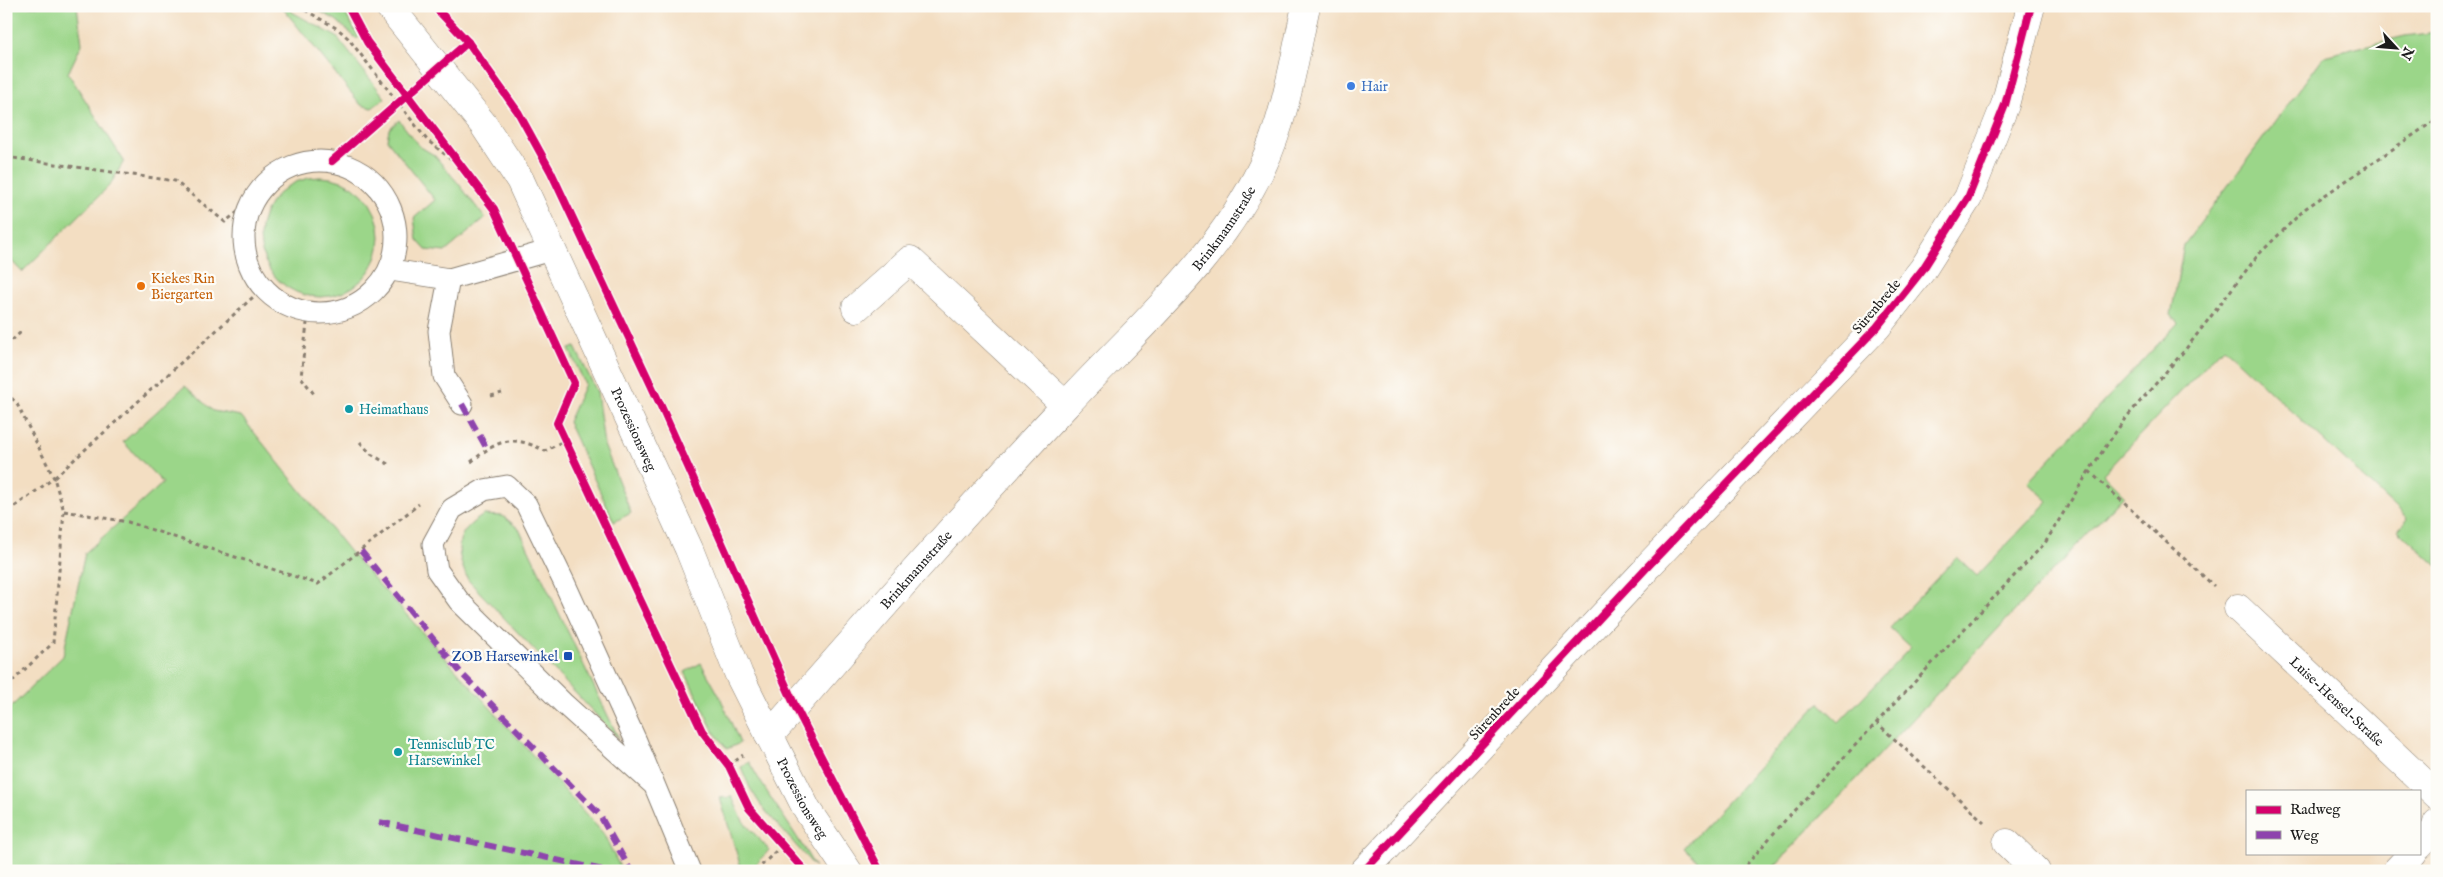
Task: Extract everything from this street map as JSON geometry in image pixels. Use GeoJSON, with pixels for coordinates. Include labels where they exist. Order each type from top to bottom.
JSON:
{"type":"FeatureCollection","features":[{"type":"Feature","properties":{"kind":"street","name":"Prozessionsweg"},"geometry":{"type":"LineString","coordinates":[[389,6],[483,124],[520,180],[689,549],[738,675],[807,810],[848,871]]}},
{"type":"Feature","properties":{"kind":"street","name":"Brinkmannstraße"},"geometry":{"type":"LineString","coordinates":[[768,736],[1065,405],[1198,266],[1235,216],[1263,166],[1280,121],[1306,6]]}},
{"type":"Feature","properties":{"kind":"street","name":"Sürenbrede"},"geometry":{"type":"LineString","coordinates":[[1364,871],[1646,569],[1877,327],[1923,269],[1968,198],[2005,106],[2031,6]]}},
{"type":"Feature","properties":{"kind":"street"},"geometry":{"type":"LineString","coordinates":[[856,308],[910,260],[1065,405]]}},
{"type":"Feature","properties":{"kind":"street","name":"Luise-Hensel-Straße"},"geometry":{"type":"LineString","coordinates":[[2238,608],[2437,795]]}},
{"type":"Feature","properties":{"kind":"street"},"geometry":{"type":"LineString","coordinates":[[2420,845],[2435,830],[2437,823]]}},
{"type":"Feature","properties":{"kind":"street"},"geometry":{"type":"LineString","coordinates":[[2007,843],[2036,871]]}},
{"type":"Feature","properties":{"kind":"street"},"geometry":{"type":"LineString","coordinates":[[2396,871],[2411,854]]}},
{"type":"Feature","properties":{"kind":"lane"},"geometry":{"type":"LineString","coordinates":[[332,161],[368,176],[390,205],[399,242],[390,270],[356,306],[308,314],[290,307],[263,288],[246,261],[243,231],[251,201],[271,179],[300,162],[332,161]]}},
{"type":"Feature","properties":{"kind":"lane"},"geometry":{"type":"LineString","coordinates":[[390,270],[449,279],[551,250]]}},
{"type":"Feature","properties":{"kind":"lane"},"geometry":{"type":"LineString","coordinates":[[449,279],[439,331],[444,376],[462,404]]}},
{"type":"Feature","properties":{"kind":"lane"},"geometry":{"type":"LineString","coordinates":[[654,785],[562,703],[459,601],[437,570],[433,544],[452,509],[484,490],[506,486],[526,504],[568,591],[654,785],[690,871]]}},
{"type":"Feature","properties":{"kind":"path"},"geometry":{"type":"LineString","coordinates":[[298,6],[338,29],[348,38],[427,140],[461,166]]}},
{"type":"Feature","properties":{"kind":"path"},"geometry":{"type":"LineString","coordinates":[[391,110],[439,70]]}},
{"type":"Feature","properties":{"kind":"path"},"geometry":{"type":"LineString","coordinates":[[1741,871],[1876,722],[2045,543],[2089,471],[2124,420],[2185,350],[2258,255],[2306,208],[2437,120]]}},
{"type":"Feature","properties":{"kind":"path"},"geometry":{"type":"LineString","coordinates":[[442,140],[461,166]]}},
{"type":"Feature","properties":{"kind":"path"},"geometry":{"type":"LineString","coordinates":[[6,157],[175,181],[225,222],[251,201]]}},
{"type":"Feature","properties":{"kind":"path"},"geometry":{"type":"LineString","coordinates":[[6,514],[54,478],[263,288]]}},
{"type":"Feature","properties":{"kind":"path"},"geometry":{"type":"LineString","coordinates":[[308,314],[301,376],[314,394]]}},
{"type":"Feature","properties":{"kind":"path"},"geometry":{"type":"LineString","coordinates":[[6,346],[23,330]]}},
{"type":"Feature","properties":{"kind":"path"},"geometry":{"type":"LineString","coordinates":[[6,392],[17,404],[54,478],[64,511],[53,643],[6,687]]}},
{"type":"Feature","properties":{"kind":"path"},"geometry":{"type":"LineString","coordinates":[[465,467],[487,449],[508,439],[526,441],[545,451],[565,440]]}},
{"type":"Feature","properties":{"kind":"path"},"geometry":{"type":"LineString","coordinates":[[360,442],[371,454],[388,464]]}},
{"type":"Feature","properties":{"kind":"path"},"geometry":{"type":"LineString","coordinates":[[2089,471],[2238,608]]}},
{"type":"Feature","properties":{"kind":"path"},"geometry":{"type":"LineString","coordinates":[[64,511],[128,522],[318,584],[420,503]]}},
{"type":"Feature","properties":{"kind":"path"},"geometry":{"type":"LineString","coordinates":[[1876,722],[2007,843]]}},
{"type":"Feature","properties":{"kind":"path"},"geometry":{"type":"LineString","coordinates":[[756,871],[782,845]]}},
{"type":"Feature","properties":{"kind":"green space"},"geometry":{"type":"Polygon","coordinates":[[[6,6],[77,6],[82,44],[68,73],[124,161],[110,185],[22,272],[6,255],[6,6]]]}},
{"type":"Feature","properties":{"kind":"green space"},"geometry":{"type":"Polygon","coordinates":[[[281,6],[287,6],[292,12],[337,37],[385,98],[372,108],[361,105],[281,6]]]}},
{"type":"Feature","properties":{"kind":"green space"},"geometry":{"type":"Polygon","coordinates":[[[310,6],[341,6],[359,37],[357,39],[336,20],[310,6]]]}},
{"type":"Feature","properties":{"kind":"green space"},"geometry":{"type":"Polygon","coordinates":[[[2437,32],[2437,566],[2398,530],[2408,519],[2223,347],[2103,474],[2124,495],[1770,871],[1700,871],[1704,867],[1684,848],[1819,703],[1839,722],[1911,647],[1890,628],[1957,557],[1977,576],[2048,501],[2028,482],[2178,323],[2171,315],[2184,245],[2324,56],[2405,36],[2437,32]]]}},
{"type":"Feature","properties":{"kind":"green space"},"geometry":{"type":"Polygon","coordinates":[[[399,120],[419,146],[434,155],[485,218],[445,252],[426,250],[417,240],[414,218],[435,200],[387,140],[389,129],[399,120]]]}},
{"type":"Feature","properties":{"kind":"green space"},"geometry":{"type":"Polygon","coordinates":[[[320,177],[343,181],[362,195],[376,214],[380,237],[376,260],[362,279],[343,293],[320,297],[297,293],[278,279],[264,260],[260,237],[264,214],[278,195],[297,181],[320,177]]]}},
{"type":"Feature","properties":{"kind":"green space"},"geometry":{"type":"Polygon","coordinates":[[[575,347],[597,392],[604,445],[631,513],[614,522],[568,422],[585,384],[569,349],[575,347]]]}},
{"type":"Feature","properties":{"kind":"green space"},"geometry":{"type":"Polygon","coordinates":[[[185,386],[213,411],[241,416],[350,552],[603,833],[622,871],[6,871],[6,712],[63,656],[85,553],[163,483],[123,442],[185,386]]]}},
{"type":"Feature","properties":{"kind":"green space"},"geometry":{"type":"Polygon","coordinates":[[[484,515],[503,516],[519,529],[619,739],[468,580],[461,560],[459,543],[467,529],[484,515]]]}},
{"type":"Feature","properties":{"kind":"green space"},"geometry":{"type":"Polygon","coordinates":[[[701,663],[720,697],[740,743],[727,749],[714,732],[685,672],[701,663]]]}},
{"type":"Feature","properties":{"kind":"green space"},"geometry":{"type":"Polygon","coordinates":[[[749,762],[815,867],[762,807],[750,788],[741,767],[749,762]]]}},
{"type":"Feature","properties":{"kind":"green space"},"geometry":{"type":"Polygon","coordinates":[[[732,797],[743,821],[769,850],[750,871],[742,871],[720,798],[732,797]]]}},
{"type":"Feature","properties":{"kind":"marked path"},"geometry":{"type":"LineString","coordinates":[[462,404],[487,449]]}},
{"type":"Feature","properties":{"kind":"marked path"},"geometry":{"type":"LineString","coordinates":[[361,551],[462,674],[599,814],[631,871]]}},
{"type":"Feature","properties":{"kind":"marked path"},"geometry":{"type":"LineString","coordinates":[[379,822],[608,871]]}},
{"type":"Feature","properties":{"kind":"cycle path"},"geometry":{"type":"LineString","coordinates":[[348,6],[367,42],[494,209],[574,383],[557,423],[702,731],[729,766],[749,808],[805,871]]}},
{"type":"Feature","properties":{"kind":"cycle path"},"geometry":{"type":"LineString","coordinates":[[434,6],[468,42],[518,112],[551,172],[660,404],[795,706],[880,871]]}},
{"type":"Feature","properties":{"kind":"cycle path"},"geometry":{"type":"LineString","coordinates":[[1364,871],[1649,565],[1877,327],[1923,269],[1968,198],[2005,105],[2031,6]]}},
{"type":"Feature","properties":{"kind":"cycle path"},"geometry":{"type":"LineString","coordinates":[[332,161],[468,42]]}},
{"type":"Feature","properties":{"kind":"place","name":"Hair"},"geometry":{"type":"Point","coordinates":[1351,86]}},
{"type":"Feature","properties":{"kind":"place","name":"Kiekes Rin Biergarten"},"geometry":{"type":"Point","coordinates":[141,286]}},
{"type":"Feature","properties":{"kind":"place","name":"Heimathaus"},"geometry":{"type":"Point","coordinates":[349,409]}},
{"type":"Feature","properties":{"kind":"place","name":"ZOB Harsewinkel"},"geometry":{"type":"Point","coordinates":[568,656]}},
{"type":"Feature","properties":{"kind":"place","name":"Tennisclub TC Harsewinkel"},"geometry":{"type":"Point","coordinates":[398,752]}}]}
